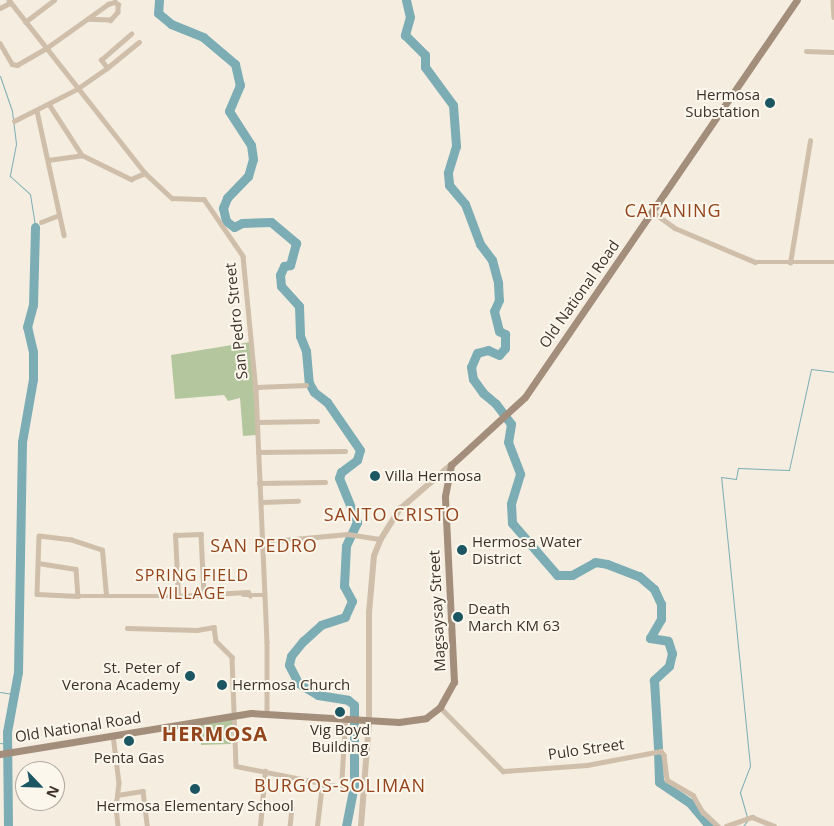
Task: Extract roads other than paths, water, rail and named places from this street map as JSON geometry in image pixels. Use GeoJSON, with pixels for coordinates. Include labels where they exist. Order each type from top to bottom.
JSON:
{"type":"FeatureCollection","features":[{"type":"Feature","properties":{"kind":"main road","name":"Old National Road"},"geometry":{"type":"LineString","coordinates":[[451,465],[508,414],[533,385],[797,0]]}},
{"type":"Feature","properties":{"kind":"main road","name":"Magsaysay Street"},"geometry":{"type":"LineString","coordinates":[[440,707],[454,682],[445,496],[451,465]]}},
{"type":"Feature","properties":{"kind":"main road"},"geometry":{"type":"LineString","coordinates":[[369,722],[426,718],[440,707]]}},
{"type":"Feature","properties":{"kind":"main road","name":"Old National Road"},"geometry":{"type":"LineString","coordinates":[[1,754],[236,714],[267,712],[369,722]]}},
{"type":"Feature","properties":{"kind":"street"},"geometry":{"type":"LineString","coordinates":[[25,22],[54,0]]}},
{"type":"Feature","properties":{"kind":"street"},"geometry":{"type":"LineString","coordinates":[[833,0],[834,17]]}},
{"type":"Feature","properties":{"kind":"street"},"geometry":{"type":"LineString","coordinates":[[0,8],[10,1]]}},
{"type":"Feature","properties":{"kind":"street","name":"San Pedro Street"},"geometry":{"type":"LineString","coordinates":[[10,1],[44,50],[145,173],[172,198],[204,199],[240,248],[246,270],[256,387],[267,712]]}},
{"type":"Feature","properties":{"kind":"street"},"geometry":{"type":"LineString","coordinates":[[0,43],[15,65],[44,50],[88,19],[113,2],[118,4],[118,12],[111,20],[88,19]]}},
{"type":"Feature","properties":{"kind":"street"},"geometry":{"type":"LineString","coordinates":[[107,68],[101,60],[131,34]]}},
{"type":"Feature","properties":{"kind":"street"},"geometry":{"type":"LineString","coordinates":[[14,121],[37,111],[77,89],[139,42]]}},
{"type":"Feature","properties":{"kind":"street"},"geometry":{"type":"LineString","coordinates":[[806,51],[834,52]]}},
{"type":"Feature","properties":{"kind":"street"},"geometry":{"type":"LineString","coordinates":[[49,104],[82,155],[131,179],[145,173]]}},
{"type":"Feature","properties":{"kind":"street"},"geometry":{"type":"LineString","coordinates":[[37,111],[64,235]]}},
{"type":"Feature","properties":{"kind":"street"},"geometry":{"type":"LineString","coordinates":[[790,263],[810,142]]}},
{"type":"Feature","properties":{"kind":"street"},"geometry":{"type":"LineString","coordinates":[[48,160],[82,155]]}},
{"type":"Feature","properties":{"kind":"street"},"geometry":{"type":"LineString","coordinates":[[652,212],[675,228],[745,259],[790,263],[834,262]]}},
{"type":"Feature","properties":{"kind":"street"},"geometry":{"type":"LineString","coordinates":[[41,222],[59,214]]}},
{"type":"Feature","properties":{"kind":"street"},"geometry":{"type":"LineString","coordinates":[[256,387],[306,385]]}},
{"type":"Feature","properties":{"kind":"street"},"geometry":{"type":"LineString","coordinates":[[258,422],[317,421]]}},
{"type":"Feature","properties":{"kind":"street"},"geometry":{"type":"LineString","coordinates":[[258,452],[345,451]]}},
{"type":"Feature","properties":{"kind":"street"},"geometry":{"type":"LineString","coordinates":[[361,826],[369,722],[371,574],[381,540],[400,510],[451,465]]}},
{"type":"Feature","properties":{"kind":"street"},"geometry":{"type":"LineString","coordinates":[[259,483],[325,482]]}},
{"type":"Feature","properties":{"kind":"street"},"geometry":{"type":"LineString","coordinates":[[261,502],[298,501]]}},
{"type":"Feature","properties":{"kind":"street"},"geometry":{"type":"LineString","coordinates":[[178,596],[175,535],[201,534],[204,595]]}},
{"type":"Feature","properties":{"kind":"street"},"geometry":{"type":"LineString","coordinates":[[261,542],[348,534],[381,540]]}},
{"type":"Feature","properties":{"kind":"street"},"geometry":{"type":"LineString","coordinates":[[106,596],[102,550],[72,540],[39,536],[37,594],[78,596],[106,596],[178,596],[264,595]]}},
{"type":"Feature","properties":{"kind":"street"},"geometry":{"type":"LineString","coordinates":[[38,563],[76,569],[78,596]]}},
{"type":"Feature","properties":{"kind":"street"},"geometry":{"type":"LineString","coordinates":[[127,628],[214,627],[216,640],[230,653],[236,714],[234,764],[341,787],[352,721]]}},
{"type":"Feature","properties":{"kind":"street","name":"Pulo Street"},"geometry":{"type":"LineString","coordinates":[[440,707],[503,771],[585,765],[661,751],[664,755],[667,780],[693,796],[703,812],[718,826]]}},
{"type":"Feature","properties":{"kind":"street"},"geometry":{"type":"LineString","coordinates":[[113,735],[118,826]]}},
{"type":"Feature","properties":{"kind":"street"},"geometry":{"type":"LineString","coordinates":[[260,826],[265,771]]}},
{"type":"Feature","properties":{"kind":"street"},"geometry":{"type":"LineString","coordinates":[[317,826],[322,784]]}},
{"type":"Feature","properties":{"kind":"street"},"geometry":{"type":"LineString","coordinates":[[117,795],[144,791],[147,826]]}},
{"type":"Feature","properties":{"kind":"street"},"geometry":{"type":"LineString","coordinates":[[261,805],[292,808],[290,826]]}},
{"type":"Feature","properties":{"kind":"street"},"geometry":{"type":"LineString","coordinates":[[726,826],[752,817],[774,826]]}},
{"type":"Feature","properties":{"kind":"waterway"},"geometry":{"type":"LineString","coordinates":[[159,0],[158,13],[171,24],[203,37],[235,64],[240,85],[229,111],[251,145],[253,159],[248,176],[227,198],[223,208],[226,221],[234,227],[242,223],[271,222],[296,243],[290,265],[284,266],[280,275],[281,286],[299,306],[300,336],[306,351],[309,383],[314,392],[327,402],[360,450],[357,460],[341,472],[339,478],[357,522],[346,546],[344,586],[352,601],[345,617],[321,625],[303,641],[291,656],[289,665],[298,683],[318,695],[348,700],[354,705],[354,785],[346,826]]}},
{"type":"Feature","properties":{"kind":"waterway"},"geometry":{"type":"LineString","coordinates":[[406,0],[410,17],[405,35],[425,55],[425,67],[453,105],[456,146],[448,173],[449,185],[465,204],[480,244],[492,260],[498,283],[499,300],[494,311],[499,331],[505,334],[505,348],[499,355],[488,350],[477,353],[471,367],[473,379],[511,424],[508,442],[520,474],[511,504],[512,523],[557,575],[572,575],[595,562],[607,564],[639,576],[654,589],[661,604],[661,619],[650,638],[668,641],[672,653],[669,666],[654,680],[658,748]]}},
{"type":"Feature","properties":{"kind":"waterway"},"geometry":{"type":"LineString","coordinates":[[0,76],[12,111],[16,144],[10,176],[30,194],[35,227]]}},
{"type":"Feature","properties":{"kind":"waterway"},"geometry":{"type":"LineString","coordinates":[[8,826],[7,732],[18,672],[22,442],[33,379],[33,352],[27,327],[33,305],[35,227]]}},
{"type":"Feature","properties":{"kind":"waterway"},"geometry":{"type":"LineString","coordinates":[[747,817],[740,792],[750,766],[721,477],[736,479],[738,468],[789,470],[811,369],[834,372]]}},
{"type":"Feature","properties":{"kind":"waterway"},"geometry":{"type":"LineString","coordinates":[[0,692],[13,694]]}},
{"type":"Feature","properties":{"kind":"waterway"},"geometry":{"type":"LineString","coordinates":[[0,743],[8,744]]}},
{"type":"Feature","properties":{"kind":"waterway"},"geometry":{"type":"LineString","coordinates":[[658,752],[659,782],[690,803],[709,826]]}},
{"type":"Feature","properties":{"kind":"waterway"},"geometry":{"type":"LineString","coordinates":[[743,826],[747,821]]}},
{"type":"Feature","properties":{"kind":"place","name":"Hermosa Substation"},"geometry":{"type":"Point","coordinates":[770,103]}},
{"type":"Feature","properties":{"kind":"place","name":"Villa Hermosa"},"geometry":{"type":"Point","coordinates":[375,476]}},
{"type":"Feature","properties":{"kind":"place","name":"Hermosa Water District"},"geometry":{"type":"Point","coordinates":[462,550]}},
{"type":"Feature","properties":{"kind":"place","name":"Death March KM 63"},"geometry":{"type":"Point","coordinates":[458,617]}},
{"type":"Feature","properties":{"kind":"place","name":"St. Peter of Verona Academy"},"geometry":{"type":"Point","coordinates":[190,676]}},
{"type":"Feature","properties":{"kind":"place","name":"Hermosa Church"},"geometry":{"type":"Point","coordinates":[222,685]}},
{"type":"Feature","properties":{"kind":"place","name":"Vig Boyd Building"},"geometry":{"type":"Point","coordinates":[340,712]}},
{"type":"Feature","properties":{"kind":"place","name":"Penta Gas"},"geometry":{"type":"Point","coordinates":[129,741]}},
{"type":"Feature","properties":{"kind":"place","name":"Hermosa Elementary School"},"geometry":{"type":"Point","coordinates":[195,789]}},
{"type":"Feature","properties":{"kind":"district","name":"CATANING"},"geometry":{"type":"Point","coordinates":[673,210]}},
{"type":"Feature","properties":{"kind":"district","name":"SANTO CRISTO"},"geometry":{"type":"Point","coordinates":[392,514]}},
{"type":"Feature","properties":{"kind":"district","name":"SAN PEDRO"},"geometry":{"type":"Point","coordinates":[264,545]}},
{"type":"Feature","properties":{"kind":"district","name":"SPRING FIELD VILLAGE"},"geometry":{"type":"Point","coordinates":[192,584]}},
{"type":"Feature","properties":{"kind":"district","name":"HERMOSA"},"geometry":{"type":"Point","coordinates":[215,733]}},
{"type":"Feature","properties":{"kind":"district","name":"BURGOS-SOLIMAN"},"geometry":{"type":"Point","coordinates":[340,785]}}]}
